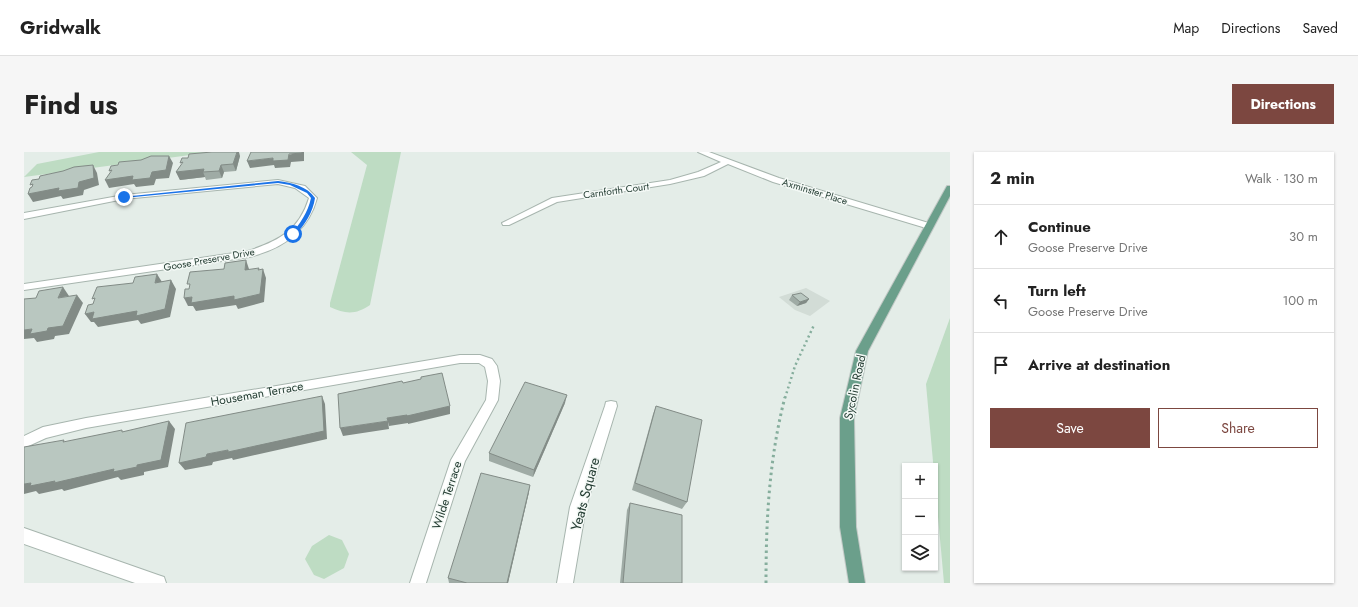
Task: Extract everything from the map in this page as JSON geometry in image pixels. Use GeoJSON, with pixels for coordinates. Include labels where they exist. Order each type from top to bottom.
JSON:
{"type":"FeatureCollection","features":[{"type":"Feature","properties":{"kind":"main road","name":"Sycolin Road"},"geometry":{"type":"LineString","coordinates":[[857,583],[848,527],[847,418],[862,351],[950,188]]}},
{"type":"Feature","properties":{"kind":"street","name":"Axminster Place"},"geometry":{"type":"LineString","coordinates":[[702,152],[776,180],[929,226]]}},
{"type":"Feature","properties":{"kind":"street","name":"Carnforth Court"},"geometry":{"type":"LineString","coordinates":[[506,222],[556,200],[670,182],[700,174],[727,162]]}},
{"type":"Feature","properties":{"kind":"street","name":"Goose Preserve Drive"},"geometry":{"type":"LineString","coordinates":[[24,216],[124,197],[278,182],[302,188],[309,192],[313,198],[312,206],[300,227],[269,248],[248,254],[24,287]]}},
{"type":"Feature","properties":{"kind":"street","name":"Houseman Terrace"},"geometry":{"type":"LineString","coordinates":[[24,442],[43,433],[86,423],[460,359],[480,359],[488,362],[491,366]]}},
{"type":"Feature","properties":{"kind":"street","name":"Wilde Terrace"},"geometry":{"type":"LineString","coordinates":[[418,583],[458,460],[492,400],[494,381],[491,366]]}},
{"type":"Feature","properties":{"kind":"street","name":"Yeats Square"},"geometry":{"type":"LineString","coordinates":[[565,583],[578,507],[611,406]]}},
{"type":"Feature","properties":{"kind":"street"},"geometry":{"type":"LineString","coordinates":[[24,536],[124,578],[158,583]]}},
{"type":"Feature","properties":{"kind":"path"},"geometry":{"type":"LineString","coordinates":[[766,583],[766,526],[770,469],[782,404],[806,336],[814,325]]}},
{"type":"Feature","properties":{"kind":"shaded area"},"geometry":{"type":"Polygon","coordinates":[[[806,288],[830,301],[810,316],[795,310],[779,297],[806,288]]]}},
{"type":"Feature","properties":{"kind":"green space"},"geometry":{"type":"Polygon","coordinates":[[[99,152],[213,152],[24,177],[37,164],[99,152]]]}},
{"type":"Feature","properties":{"kind":"green space"},"geometry":{"type":"Polygon","coordinates":[[[351,152],[401,152],[370,305],[360,311],[346,312],[330,307],[330,303],[367,165],[351,152]]]}},
{"type":"Feature","properties":{"kind":"green space"},"geometry":{"type":"Polygon","coordinates":[[[950,318],[950,583],[944,583],[938,517],[938,463],[933,463],[926,384],[950,318]]]}},
{"type":"Feature","properties":{"kind":"green space"},"geometry":{"type":"Polygon","coordinates":[[[329,535],[342,540],[349,554],[344,568],[324,579],[314,575],[305,559],[312,546],[329,535]]]}},
{"type":"Feature","properties":{"kind":"building"},"geometry":{"type":"Polygon","coordinates":[[[237,152],[233,164],[221,165],[219,171],[203,172],[204,169],[176,172],[183,162],[180,163],[182,158],[188,158],[189,154],[237,152]]]}},
{"type":"Feature","properties":{"kind":"building"},"geometry":{"type":"Polygon","coordinates":[[[251,152],[302,153],[289,154],[288,160],[273,161],[273,158],[247,161],[251,152]]]}},
{"type":"Feature","properties":{"kind":"building"},"geometry":{"type":"Polygon","coordinates":[[[151,156],[169,156],[166,170],[152,172],[150,178],[132,180],[133,176],[105,180],[112,170],[109,171],[111,166],[118,165],[119,162],[141,160],[151,156]]]}},
{"type":"Feature","properties":{"kind":"building"},"geometry":{"type":"Polygon","coordinates":[[[93,165],[94,178],[79,182],[78,188],[58,191],[59,188],[28,194],[33,184],[30,185],[32,180],[39,179],[40,176],[74,167],[93,165]]]}},
{"type":"Feature","properties":{"kind":"building"},"geometry":{"type":"Polygon","coordinates":[[[246,260],[245,270],[259,268],[258,270],[263,269],[260,294],[234,300],[234,296],[191,303],[192,297],[184,298],[185,289],[189,289],[190,284],[187,284],[190,272],[224,269],[225,263],[246,260]]]}},
{"type":"Feature","properties":{"kind":"building"},"geometry":{"type":"Polygon","coordinates":[[[157,274],[155,283],[171,280],[165,309],[136,316],[137,311],[92,319],[94,312],[85,314],[88,305],[93,304],[95,298],[92,299],[97,287],[133,283],[135,277],[157,274]]]}},
{"type":"Feature","properties":{"kind":"building"},"geometry":{"type":"Polygon","coordinates":[[[63,287],[58,298],[77,295],[63,326],[48,328],[47,331],[30,334],[32,329],[24,330],[24,299],[36,298],[39,291],[63,287]]]}},
{"type":"Feature","properties":{"kind":"building"},"geometry":{"type":"Polygon","coordinates":[[[801,293],[809,299],[800,302],[792,295],[801,293]]]}},
{"type":"Feature","properties":{"kind":"building"},"geometry":{"type":"Polygon","coordinates":[[[442,373],[450,406],[407,416],[387,418],[388,421],[340,428],[338,394],[402,381],[403,383],[421,379],[421,377],[442,373]]]}},
{"type":"Feature","properties":{"kind":"building"},"geometry":{"type":"Polygon","coordinates":[[[525,382],[567,395],[534,470],[489,453],[525,382]]]}},
{"type":"Feature","properties":{"kind":"building"},"geometry":{"type":"Polygon","coordinates":[[[322,396],[324,431],[228,452],[228,450],[207,454],[206,457],[179,463],[186,423],[322,396]]]}},
{"type":"Feature","properties":{"kind":"building"},"geometry":{"type":"Polygon","coordinates":[[[656,406],[702,420],[687,502],[635,483],[656,406]]]}},
{"type":"Feature","properties":{"kind":"building"},"geometry":{"type":"Polygon","coordinates":[[[169,421],[161,460],[137,465],[137,467],[113,472],[114,469],[54,483],[55,481],[30,486],[31,483],[24,484],[24,447],[64,440],[63,442],[122,430],[122,432],[169,421]]]}},
{"type":"Feature","properties":{"kind":"building"},"geometry":{"type":"Polygon","coordinates":[[[481,473],[530,485],[507,583],[467,583],[448,578],[481,473]]]}},
{"type":"Feature","properties":{"kind":"building"},"geometry":{"type":"Polygon","coordinates":[[[630,503],[682,515],[682,583],[623,583],[630,503]]]}},
{"type":"Feature","properties":{"kind":"route"},"geometry":{"type":"LineString","coordinates":[[124,197],[278,182],[291,184],[309,192],[313,198],[312,206],[300,227],[293,234]]}}]}
